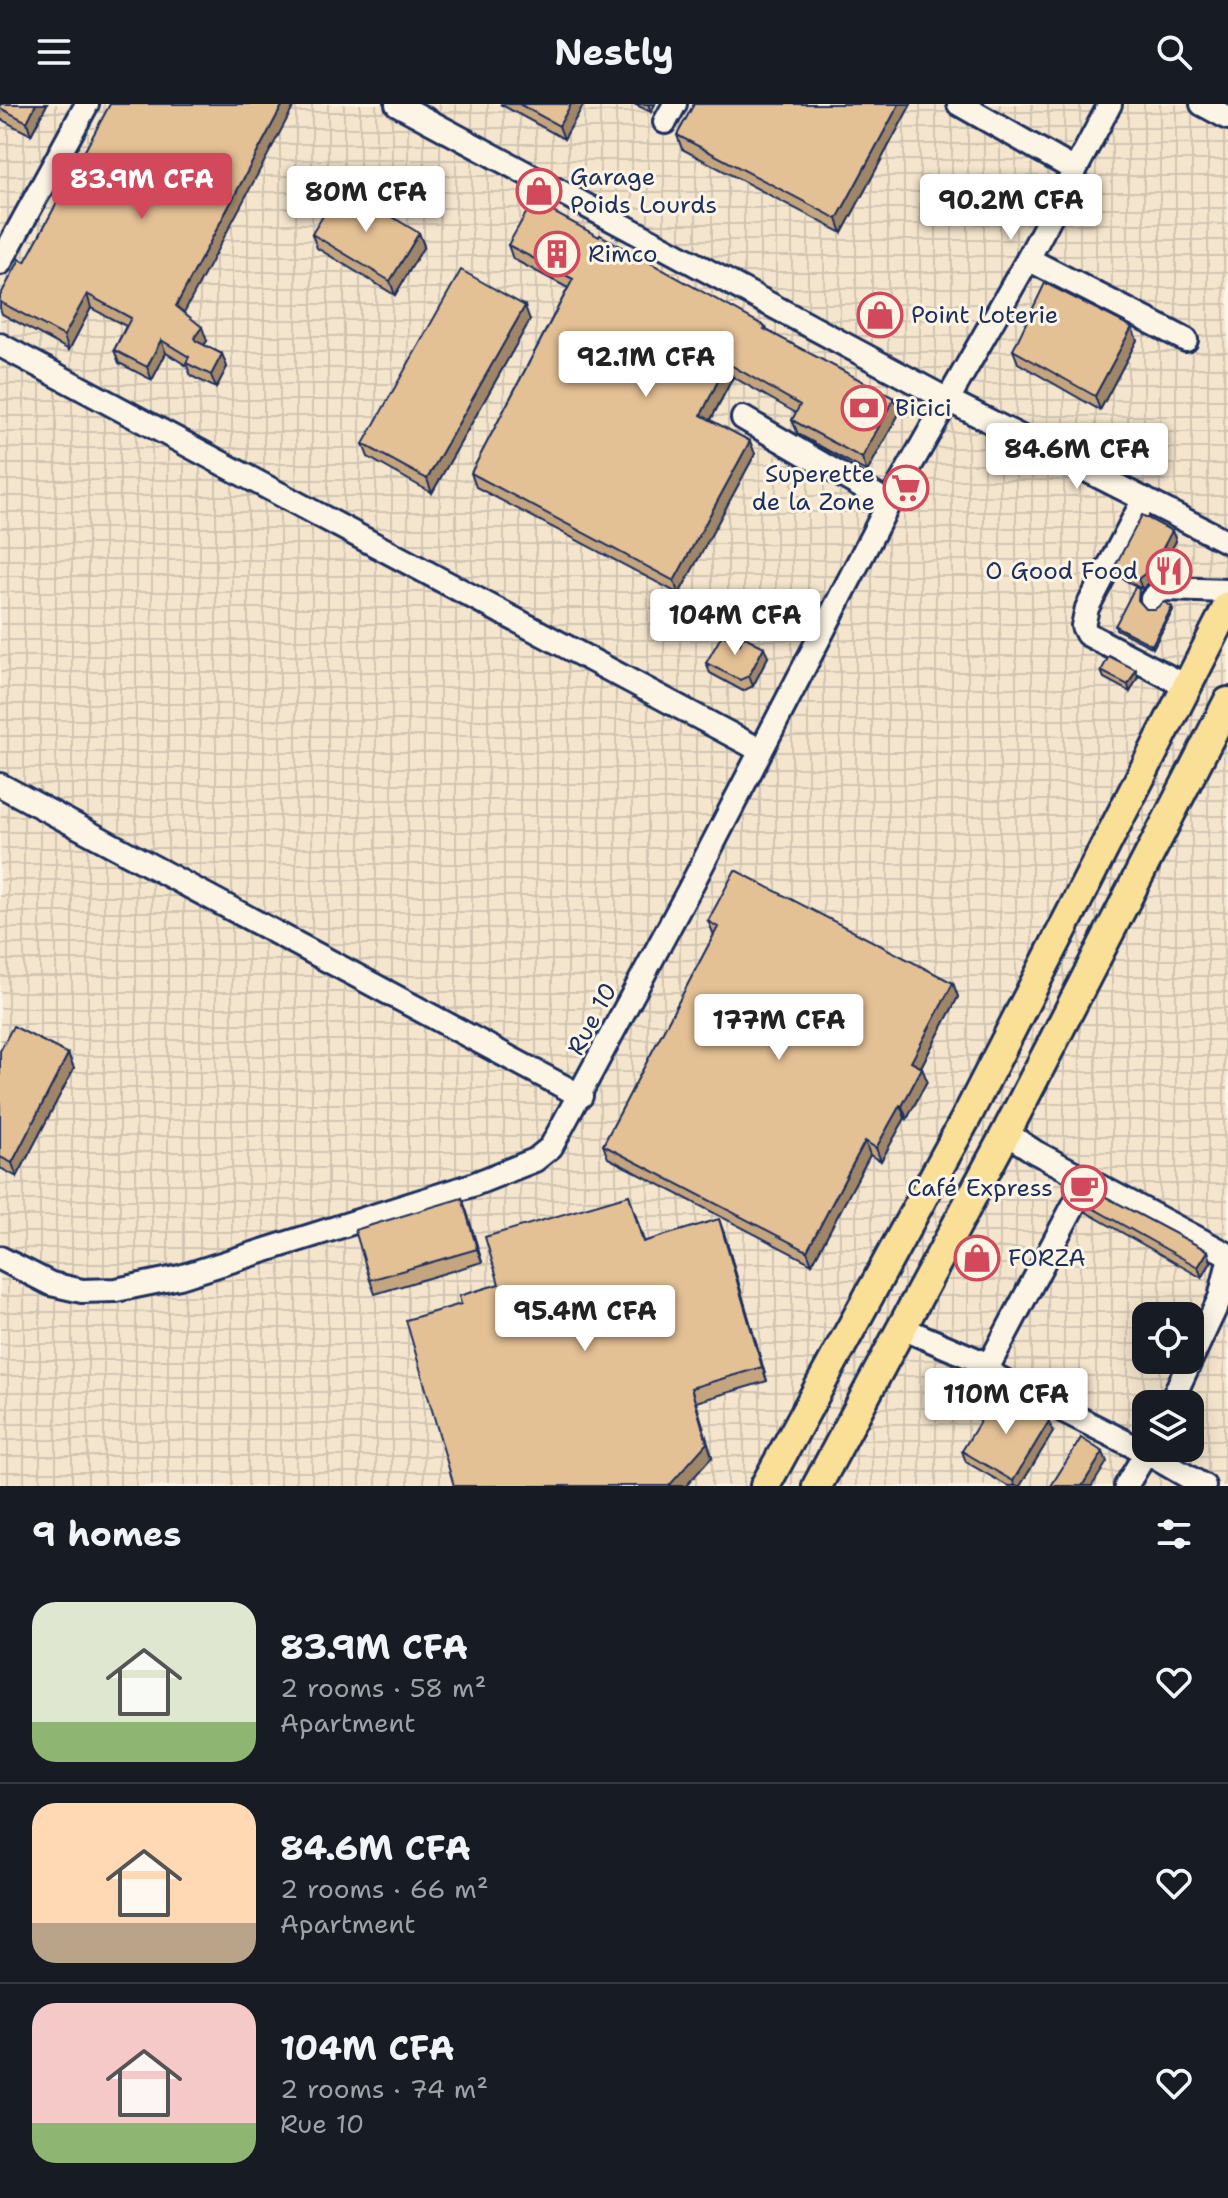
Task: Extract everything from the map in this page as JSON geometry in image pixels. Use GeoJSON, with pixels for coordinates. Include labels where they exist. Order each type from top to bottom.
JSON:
{"type":"FeatureCollection","features":[{"type":"Feature","properties":{"kind":"main road"},"geometry":{"type":"LineString","coordinates":[[765,1486],[966,1118],[1228,606]]}},
{"type":"Feature","properties":{"kind":"main road"},"geometry":{"type":"LineString","coordinates":[[817,1486],[1006,1133],[1228,702]]}},
{"type":"Feature","properties":{"kind":"street"},"geometry":{"type":"LineString","coordinates":[[0,263],[87,104]]}},
{"type":"Feature","properties":{"kind":"street"},"geometry":{"type":"LineString","coordinates":[[397,104],[946,399],[1228,542]]}},
{"type":"Feature","properties":{"kind":"street"},"geometry":{"type":"LineString","coordinates":[[959,104],[1075,170]]}},
{"type":"Feature","properties":{"kind":"street","name":"Rue 10"},"geometry":{"type":"LineString","coordinates":[[0,1258],[51,1284],[82,1291],[116,1290],[180,1277],[472,1185],[535,1160],[551,1147],[581,1096],[889,503],[1028,259],[1110,104]]}},
{"type":"Feature","properties":{"kind":"street"},"geometry":{"type":"LineString","coordinates":[[1202,104],[1228,118]]}},
{"type":"Feature","properties":{"kind":"street"},"geometry":{"type":"LineString","coordinates":[[1028,259],[1186,340]]}},
{"type":"Feature","properties":{"kind":"street"},"geometry":{"type":"LineString","coordinates":[[0,345],[760,750]]}},
{"type":"Feature","properties":{"kind":"street"},"geometry":{"type":"LineString","coordinates":[[743,418],[889,503]]}},
{"type":"Feature","properties":{"kind":"street"},"geometry":{"type":"LineString","coordinates":[[1144,499],[1084,616],[1083,626],[1087,634],[1129,646],[1186,686]]}},
{"type":"Feature","properties":{"kind":"street"},"geometry":{"type":"LineString","coordinates":[[1152,599],[1167,589],[1228,591]]}},
{"type":"Feature","properties":{"kind":"street"},"geometry":{"type":"LineString","coordinates":[[0,785],[581,1096]]}},
{"type":"Feature","properties":{"kind":"street"},"geometry":{"type":"LineString","coordinates":[[1006,1133],[1225,1253],[1228,1258]]}},
{"type":"Feature","properties":{"kind":"street"},"geometry":{"type":"LineString","coordinates":[[1087,1180],[989,1365],[997,1377],[1132,1442]]}},
{"type":"Feature","properties":{"kind":"street"},"geometry":{"type":"LineString","coordinates":[[1177,1390],[1220,1298],[1228,1265]]}},
{"type":"Feature","properties":{"kind":"street"},"geometry":{"type":"LineString","coordinates":[[902,1328],[989,1365]]}},
{"type":"Feature","properties":{"kind":"street"},"geometry":{"type":"LineString","coordinates":[[1126,1486],[1141,1462]]}},
{"type":"Feature","properties":{"kind":"street"},"geometry":{"type":"LineString","coordinates":[[1167,1462],[1204,1486]]}},
{"type":"Feature","properties":{"kind":"shaded area"},"geometry":{"type":"Polygon","coordinates":[[[0,104],[1228,104],[1228,1486],[0,1486],[0,104]]]}},
{"type":"Feature","properties":{"kind":"building"},"geometry":{"type":"Polygon","coordinates":[[[0,104],[36,104],[27,122],[0,108],[0,104]]]}},
{"type":"Feature","properties":{"kind":"building"},"geometry":{"type":"Polygon","coordinates":[[[110,104],[283,104],[176,306],[202,327],[194,338],[196,341],[222,354],[211,375],[186,363],[189,357],[161,340],[147,367],[114,350],[131,318],[87,294],[64,336],[0,302],[0,296],[20,259],[25,262],[110,104]]]}},
{"type":"Feature","properties":{"kind":"building"},"geometry":{"type":"Polygon","coordinates":[[[519,104],[571,104],[559,126],[519,104]]]}},
{"type":"Feature","properties":{"kind":"building"},"geometry":{"type":"Polygon","coordinates":[[[694,104],[899,104],[837,219],[677,135],[694,104]]]}},
{"type":"Feature","properties":{"kind":"building"},"geometry":{"type":"Polygon","coordinates":[[[341,186],[419,233],[390,281],[312,234],[341,186]]]}},
{"type":"Feature","properties":{"kind":"building"},"geometry":{"type":"Polygon","coordinates":[[[533,201],[894,398],[862,458],[792,420],[800,405],[727,363],[701,415],[750,441],[674,581],[471,473],[573,279],[508,245],[533,201]]]}},
{"type":"Feature","properties":{"kind":"building"},"geometry":{"type":"Polygon","coordinates":[[[461,270],[525,306],[427,479],[363,444],[461,270]]]}},
{"type":"Feature","properties":{"kind":"building"},"geometry":{"type":"Polygon","coordinates":[[[1045,283],[1132,327],[1095,396],[1013,350],[1045,283]]]}},
{"type":"Feature","properties":{"kind":"building"},"geometry":{"type":"Polygon","coordinates":[[[1142,515],[1172,531],[1153,567],[1138,579],[1115,566],[1142,515]]]}},
{"type":"Feature","properties":{"kind":"building"},"geometry":{"type":"Polygon","coordinates":[[[1135,587],[1139,589],[1138,600],[1146,609],[1155,609],[1164,602],[1172,607],[1152,645],[1115,626],[1135,587]]]}},
{"type":"Feature","properties":{"kind":"building"},"geometry":{"type":"Polygon","coordinates":[[[722,635],[740,644],[743,636],[764,647],[749,676],[740,680],[706,663],[722,635]]]}},
{"type":"Feature","properties":{"kind":"building"},"geometry":{"type":"Polygon","coordinates":[[[1109,656],[1136,670],[1128,685],[1101,671],[1109,656]]]}},
{"type":"Feature","properties":{"kind":"building"},"geometry":{"type":"Polygon","coordinates":[[[735,870],[953,983],[911,1062],[922,1068],[902,1106],[876,1148],[865,1141],[807,1251],[603,1145],[718,927],[708,921],[735,870]]]}},
{"type":"Feature","properties":{"kind":"building"},"geometry":{"type":"Polygon","coordinates":[[[13,1026],[68,1054],[12,1163],[0,1157],[0,1051],[13,1026]]]}},
{"type":"Feature","properties":{"kind":"building"},"geometry":{"type":"Polygon","coordinates":[[[1089,1188],[1208,1251],[1198,1267],[1082,1202],[1089,1188]]]}},
{"type":"Feature","properties":{"kind":"building"},"geometry":{"type":"Polygon","coordinates":[[[629,1195],[643,1242],[719,1219],[762,1367],[691,1388],[707,1443],[669,1486],[454,1486],[406,1320],[461,1304],[459,1296],[499,1284],[485,1237],[629,1195]]]}},
{"type":"Feature","properties":{"kind":"building"},"geometry":{"type":"Polygon","coordinates":[[[462,1198],[477,1249],[370,1280],[355,1230],[462,1198]]]}},
{"type":"Feature","properties":{"kind":"building"},"geometry":{"type":"Polygon","coordinates":[[[998,1392],[1049,1421],[1013,1481],[962,1451],[998,1392]]]}},
{"type":"Feature","properties":{"kind":"building"},"geometry":{"type":"Polygon","coordinates":[[[1081,1438],[1103,1452],[1082,1486],[1051,1486],[1081,1438]]]}},
{"type":"Feature","properties":{"kind":"place","name":"Garage Poids Lourds"},"geometry":{"type":"Point","coordinates":[539,191]}},
{"type":"Feature","properties":{"kind":"place","name":"Rimco"},"geometry":{"type":"Point","coordinates":[557,254]}},
{"type":"Feature","properties":{"kind":"place","name":"Point Loterie"},"geometry":{"type":"Point","coordinates":[880,315]}},
{"type":"Feature","properties":{"kind":"place","name":"Bicici"},"geometry":{"type":"Point","coordinates":[864,408]}},
{"type":"Feature","properties":{"kind":"place","name":"Superette de la Zone"},"geometry":{"type":"Point","coordinates":[906,488]}},
{"type":"Feature","properties":{"kind":"place","name":"O Good Food"},"geometry":{"type":"Point","coordinates":[1169,571]}},
{"type":"Feature","properties":{"kind":"place","name":"Café Express"},"geometry":{"type":"Point","coordinates":[1084,1188]}},
{"type":"Feature","properties":{"kind":"place","name":"FORZA"},"geometry":{"type":"Point","coordinates":[977,1258]}}]}
